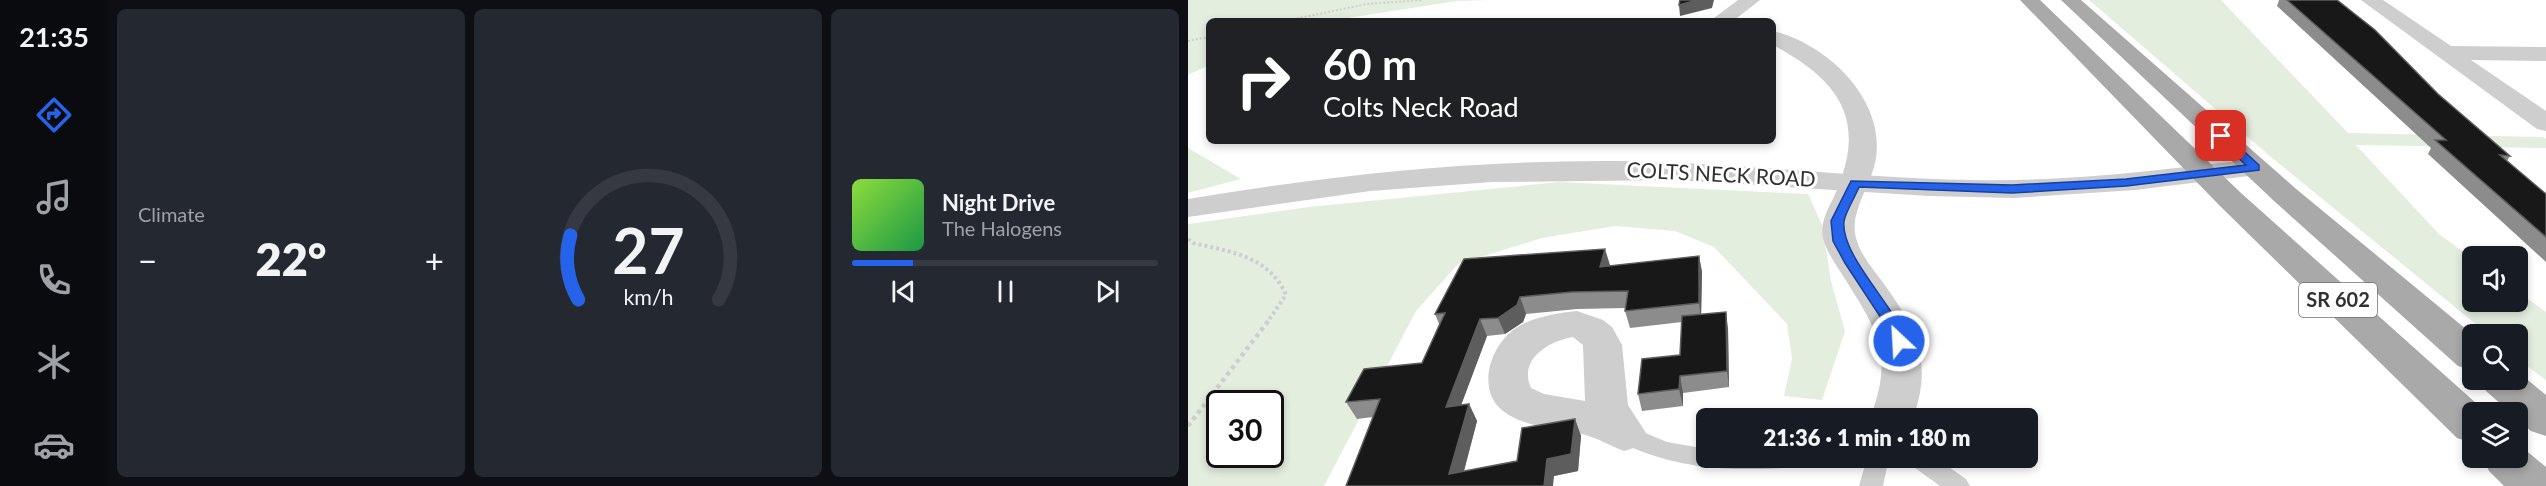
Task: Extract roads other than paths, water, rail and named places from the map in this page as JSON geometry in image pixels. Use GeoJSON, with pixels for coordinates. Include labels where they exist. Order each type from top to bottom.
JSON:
{"type":"FeatureCollection","features":[{"type":"Feature","properties":{"kind":"main road","name":"SR 602"},"geometry":{"type":"LineString","coordinates":[[2029,0],[2204,174],[2462,417]]}},
{"type":"Feature","properties":{"kind":"main road","name":"SR 602"},"geometry":{"type":"LineString","coordinates":[[2070,0],[2255,168],[2462,347]]}},
{"type":"Feature","properties":{"kind":"main road"},"geometry":{"type":"LineString","coordinates":[[2512,390],[2546,419]]}},
{"type":"Feature","properties":{"kind":"main road"},"geometry":{"type":"LineString","coordinates":[[2516,468],[2535,486]]}},
{"type":"Feature","properties":{"kind":"street"},"geometry":{"type":"LineString","coordinates":[[1725,18],[1751,0]]}},
{"type":"Feature","properties":{"kind":"street"},"geometry":{"type":"LineString","coordinates":[[2370,0],[2546,123]]}},
{"type":"Feature","properties":{"kind":"street"},"geometry":{"type":"LineString","coordinates":[[1776,39],[1820,63],[1846,87],[1859,115],[1863,131],[1862,157],[1855,183],[1838,221],[1840,241],[1894,327],[1903,355],[1902,386],[1895,408]]}},
{"type":"Feature","properties":{"kind":"street"},"geometry":{"type":"LineString","coordinates":[[2444,53],[2546,54]]}},
{"type":"Feature","properties":{"kind":"street","name":"COLTS NECK ROAD"},"geometry":{"type":"LineString","coordinates":[[1188,208],[1345,185],[1505,172],[1673,171],[1855,183],[2012,189],[2126,182],[2255,168]]}},
{"type":"Feature","properties":{"kind":"lane"},"geometry":{"type":"LineString","coordinates":[[1624,433],[1652,448],[1684,457],[1696,458]]}},
{"type":"Feature","properties":{"kind":"lane"},"geometry":{"type":"LineString","coordinates":[[1871,486],[1876,468]]}},
{"type":"Feature","properties":{"kind":"lane"},"geometry":{"type":"LineString","coordinates":[[1933,468],[1958,486]]}}]}
